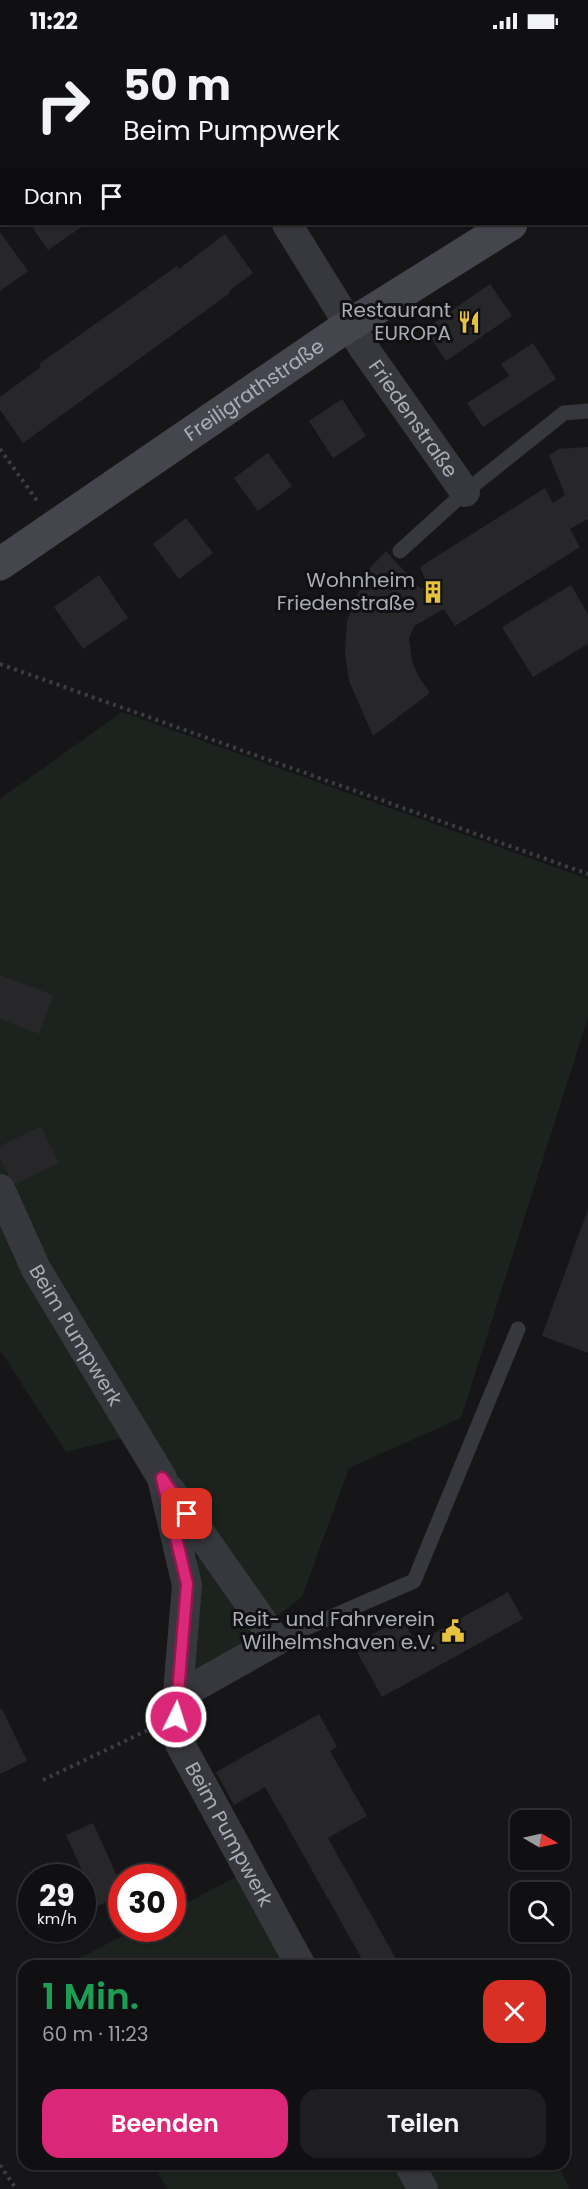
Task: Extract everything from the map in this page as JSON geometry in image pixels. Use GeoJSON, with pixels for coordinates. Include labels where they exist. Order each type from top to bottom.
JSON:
{"type":"FeatureCollection","features":[{"type":"Feature","properties":{"kind":"street","name":"Friedenstraße"},"geometry":{"type":"LineString","coordinates":[[288,225],[350,325],[465,492]]}},
{"type":"Feature","properties":{"kind":"street","name":"Freiligrathstraße"},"geometry":{"type":"LineString","coordinates":[[0,564],[350,325],[509,225]]}},
{"type":"Feature","properties":{"kind":"street","name":"Beim Pumpwerk"},"geometry":{"type":"LineString","coordinates":[[0,1189],[36,1269],[162,1478],[276,1641]]}},
{"type":"Feature","properties":{"kind":"street","name":"Beim Pumpwerk"},"geometry":{"type":"LineString","coordinates":[[162,1478],[187,1584],[177,1706],[180,1744],[298,1960]]}},
{"type":"Feature","properties":{"kind":"street"},"geometry":{"type":"LineString","coordinates":[[177,1706],[276,1641]]}},
{"type":"Feature","properties":{"kind":"street"},"geometry":{"type":"LineString","coordinates":[[412,2170],[423,2189]]}},
{"type":"Feature","properties":{"kind":"lane"},"geometry":{"type":"LineString","coordinates":[[400,551],[465,492],[564,413],[588,411]]}},
{"type":"Feature","properties":{"kind":"lane"},"geometry":{"type":"LineString","coordinates":[[276,1641],[414,1581],[518,1329]]}},
{"type":"Feature","properties":{"kind":"path"},"geometry":{"type":"LineString","coordinates":[[0,449],[55,526]]}},
{"type":"Feature","properties":{"kind":"path"},"geometry":{"type":"LineString","coordinates":[[0,664],[588,874]]}},
{"type":"Feature","properties":{"kind":"path"},"geometry":{"type":"LineString","coordinates":[[44,1780],[177,1706]]}},
{"type":"Feature","properties":{"kind":"path"},"geometry":{"type":"LineString","coordinates":[[0,2165],[16,2189]]}},
{"type":"Feature","properties":{"kind":"shaded area"},"geometry":{"type":"Polygon","coordinates":[[[122,712],[588,879],[588,1017],[461,1418],[349,1468],[302,1597],[191,1682],[198,1550],[121,1438],[66,1452],[0,1350],[0,799],[122,712]]]}},
{"type":"Feature","properties":{"kind":"shaded area"},"geometry":{"type":"Polygon","coordinates":[[[238,1876],[284,1960],[76,1960],[111,1942],[186,1942],[186,1903],[238,1876]]]}},
{"type":"Feature","properties":{"kind":"shaded area"},"geometry":{"type":"Polygon","coordinates":[[[156,2170],[398,2170],[409,2189],[168,2189],[156,2170]]]}},
{"type":"Feature","properties":{"kind":"shaded area"},"geometry":{"type":"Polygon","coordinates":[[[426,2170],[561,2170],[569,2189],[436,2189],[426,2170]]]}},
{"type":"Feature","properties":{"kind":"building"},"geometry":{"type":"Polygon","coordinates":[[[31,225],[85,225],[48,250],[31,225]]]}},
{"type":"Feature","properties":{"kind":"building"},"geometry":{"type":"Polygon","coordinates":[[[0,232],[28,271],[0,291],[0,232]]]}},
{"type":"Feature","properties":{"kind":"building"},"geometry":{"type":"Polygon","coordinates":[[[225,234],[253,273],[229,291],[230,293],[23,443],[0,410],[0,397],[41,367],[39,364],[177,266],[179,269],[225,234]]]}},
{"type":"Feature","properties":{"kind":"building","name":"Restaurant EUROPA"},"geometry":{"type":"Polygon","coordinates":[[[490,284],[512,316],[446,361],[425,329],[490,284]]]}},
{"type":"Feature","properties":{"kind":"building"},"geometry":{"type":"Polygon","coordinates":[[[533,343],[556,379],[483,427],[467,403],[509,376],[501,364],[533,343]]]}},
{"type":"Feature","properties":{"kind":"building"},"geometry":{"type":"Polygon","coordinates":[[[342,399],[366,436],[333,458],[309,421],[342,399]]]}},
{"type":"Feature","properties":{"kind":"building","name":"Wohnheim Friedenstraße"},"geometry":{"type":"Polygon","coordinates":[[[588,447],[588,519],[570,529],[580,547],[455,626],[444,609],[414,626],[409,639],[412,660],[418,676],[430,693],[373,736],[349,681],[345,651],[347,621],[367,571],[386,551],[421,589],[427,584],[420,567],[545,488],[553,503],[565,495],[549,455],[559,449],[588,447]]]}},
{"type":"Feature","properties":{"kind":"building"},"geometry":{"type":"Polygon","coordinates":[[[268,453],[292,486],[258,511],[234,478],[268,453]]]}},
{"type":"Feature","properties":{"kind":"building"},"geometry":{"type":"Polygon","coordinates":[[[186,518],[213,553],[179,579],[153,544],[186,518]]]}},
{"type":"Feature","properties":{"kind":"building"},"geometry":{"type":"Polygon","coordinates":[[[99,575],[128,618],[83,649],[54,607],[99,575]]]}},
{"type":"Feature","properties":{"kind":"building"},"geometry":{"type":"Polygon","coordinates":[[[571,585],[588,614],[588,644],[533,677],[502,627],[571,585]]]}},
{"type":"Feature","properties":{"kind":"building"},"geometry":{"type":"Polygon","coordinates":[[[0,975],[53,995],[39,1034],[0,1019],[0,975]]]}},
{"type":"Feature","properties":{"kind":"building"},"geometry":{"type":"Polygon","coordinates":[[[41,1126],[59,1163],[13,1185],[0,1158],[0,1146],[41,1126]]]}},
{"type":"Feature","properties":{"kind":"building"},"geometry":{"type":"Polygon","coordinates":[[[588,1209],[588,1353],[542,1336],[588,1209]]]}},
{"type":"Feature","properties":{"kind":"building"},"geometry":{"type":"Polygon","coordinates":[[[508,1592],[523,1619],[382,1697],[353,1645],[402,1618],[416,1643],[508,1592]]]}},
{"type":"Feature","properties":{"kind":"building"},"geometry":{"type":"Polygon","coordinates":[[[2,1709],[27,1761],[0,1774],[0,1710],[2,1709]]]}},
{"type":"Feature","properties":{"kind":"building"},"geometry":{"type":"Polygon","coordinates":[[[319,1714],[337,1747],[330,1751],[367,1816],[328,1838],[397,1960],[363,1960],[265,1787],[234,1805],[216,1772],[319,1714]]]}},
{"type":"Feature","properties":{"kind":"building"},"geometry":{"type":"Polygon","coordinates":[[[93,1823],[112,1864],[108,1864],[108,1901],[96,1907],[96,1864],[79,1864],[66,1835],[93,1823]]]}},
{"type":"Feature","properties":{"kind":"place","name":"Restaurant EUROPA"},"geometry":{"type":"Point","coordinates":[469,322]}},
{"type":"Feature","properties":{"kind":"place","name":"Wohnheim Friedenstraße"},"geometry":{"type":"Point","coordinates":[433,592]}},
{"type":"Feature","properties":{"kind":"place","name":"Reit- und Fahrverein Wilhelmshaven e.V."},"geometry":{"type":"Point","coordinates":[453,1631]}},
{"type":"Feature","properties":{"kind":"route"},"geometry":{"type":"LineString","coordinates":[[176,1717],[187,1584],[162,1478],[187,1514]]}}]}
